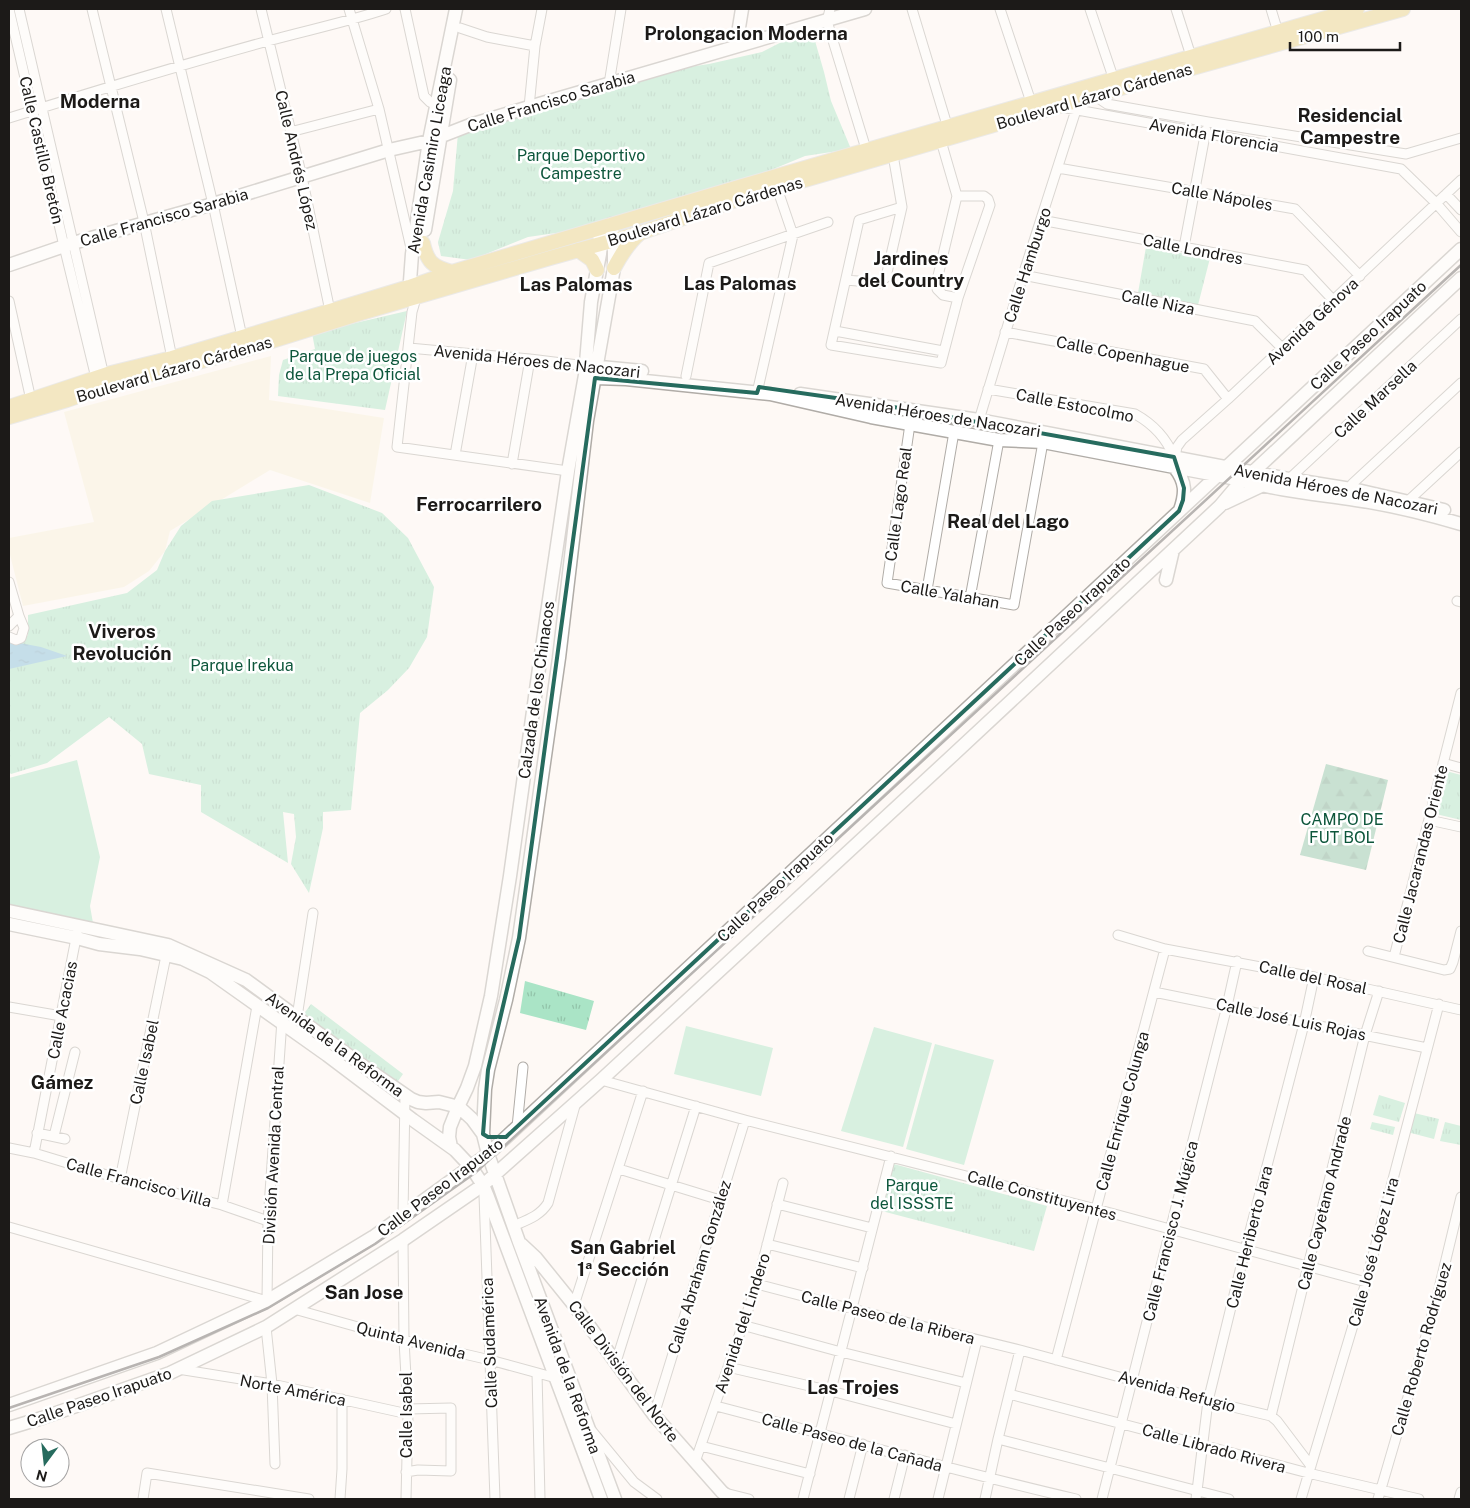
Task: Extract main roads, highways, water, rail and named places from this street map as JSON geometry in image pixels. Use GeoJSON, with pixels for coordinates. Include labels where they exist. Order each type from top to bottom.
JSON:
{"type":"FeatureCollection","features":[{"type":"Feature","properties":{"kind":"main road","name":"Avenida Casimiro Liceaga"},"geometry":{"type":"LineString","coordinates":[[413,296],[422,243],[435,139],[456,9]]}},
{"type":"Feature","properties":{"kind":"main road","name":"Avenida Casimiro Liceaga"},"geometry":{"type":"LineString","coordinates":[[440,106],[464,9]]}},
{"type":"Feature","properties":{"kind":"main road"},"geometry":{"type":"LineString","coordinates":[[736,46],[742,9]]}},
{"type":"Feature","properties":{"kind":"main road","name":"Calle Francisco Sarabia"},"geometry":{"type":"LineString","coordinates":[[9,265],[144,222],[213,204],[389,150],[435,139],[470,125],[736,46],[829,15],[865,9]]}},
{"type":"Feature","properties":{"kind":"main road","name":"Boulevard Lázaro Cárdenas"},"geometry":{"type":"LineString","coordinates":[[9,407],[100,377],[172,358],[330,311],[413,296],[452,272],[947,125],[1358,9]]}},
{"type":"Feature","properties":{"kind":"main road","name":"Boulevard Lázaro Cárdenas"},"geometry":{"type":"LineString","coordinates":[[9,417],[114,384],[240,351],[413,296],[640,233],[736,200],[1098,94],[1402,9]]}},
{"type":"Feature","properties":{"kind":"main road"},"geometry":{"type":"LineString","coordinates":[[440,106],[454,120],[470,125]]}},
{"type":"Feature","properties":{"kind":"main road","name":"Avenida Casimiro Liceaga"},"geometry":{"type":"LineString","coordinates":[[413,296],[412,254],[427,160],[435,139]]}},
{"type":"Feature","properties":{"kind":"main road"},"geometry":{"type":"LineString","coordinates":[[412,146],[422,153],[427,160]]}},
{"type":"Feature","properties":{"kind":"main road","name":"Calzada de los Chinacos"},"geometry":{"type":"LineString","coordinates":[[451,1147],[450,1128],[475,1066],[491,996],[568,471],[614,268],[604,226]]}},
{"type":"Feature","properties":{"kind":"main road"},"geometry":{"type":"LineString","coordinates":[[614,268],[624,250],[640,233]]}},
{"type":"Feature","properties":{"kind":"main road","name":"Calzada de los Chinacos"},"geometry":{"type":"LineString","coordinates":[[483,1134],[485,1089],[488,1070],[519,938],[559,658],[587,421],[591,302],[597,270],[607,242]]}},
{"type":"Feature","properties":{"kind":"main road"},"geometry":{"type":"LineString","coordinates":[[422,243],[429,261],[437,267],[452,272]]}},
{"type":"Feature","properties":{"kind":"main road","name":"Calle Paseo Irapuato"},"geometry":{"type":"LineString","coordinates":[[9,1405],[157,1354],[267,1301],[373,1237],[488,1154],[1461,249]]}},
{"type":"Feature","properties":{"kind":"main road"},"geometry":{"type":"LineString","coordinates":[[578,250],[592,260],[597,270]]}},
{"type":"Feature","properties":{"kind":"main road","name":"Calle Paseo Irapuato"},"geometry":{"type":"LineString","coordinates":[[9,1428],[178,1369],[266,1327],[403,1240],[483,1186],[495,1173],[601,1080],[953,755],[1220,506],[1242,480],[1254,472],[1461,278]]}},
{"type":"Feature","properties":{"kind":"main road","name":"Avenida Héroes de Nacozari"},"geometry":{"type":"LineString","coordinates":[[590,371],[686,376],[758,390],[870,417],[999,440],[1042,442],[1174,462],[1227,467],[1254,472],[1290,485],[1394,507],[1461,524]]}},
{"type":"Feature","properties":{"kind":"main road","name":"Avenida Héroes de Nacozari"},"geometry":{"type":"LineString","coordinates":[[590,371],[626,378],[758,390],[979,420],[1174,462],[1217,476],[1242,480],[1261,486],[1290,485],[1319,488],[1333,485],[1408,501],[1461,515]]}},
{"type":"Feature","properties":{"kind":"main road"},"geometry":{"type":"LineString","coordinates":[[1174,462],[1184,488],[1183,500],[1179,511]]}},
{"type":"Feature","properties":{"kind":"main road"},"geometry":{"type":"LineString","coordinates":[[1220,506],[1261,486]]}},
{"type":"Feature","properties":{"kind":"main road"},"geometry":{"type":"LineString","coordinates":[[1166,580],[1172,550]]}},
{"type":"Feature","properties":{"kind":"main road"},"geometry":{"type":"LineString","coordinates":[[521,796],[539,799]]}},
{"type":"Feature","properties":{"kind":"main road","name":"Avenida de la Reforma"},"geometry":{"type":"LineString","coordinates":[[9,911],[77,932],[99,944],[167,950],[210,972],[281,1022],[331,1049],[405,1095],[418,1102],[439,1102],[458,1107],[472,1119],[483,1134],[513,1226],[615,1499]]}},
{"type":"Feature","properties":{"kind":"main road","name":"Avenida de la Reforma"},"geometry":{"type":"LineString","coordinates":[[9,924],[77,932],[106,932],[167,950],[246,980],[297,1017],[413,1120],[451,1147],[471,1167],[483,1186],[601,1499]]}},
{"type":"Feature","properties":{"kind":"main road"},"geometry":{"type":"LineString","coordinates":[[99,944],[106,932]]}},
{"type":"Feature","properties":{"kind":"main road"},"geometry":{"type":"LineString","coordinates":[[239,993],[246,980]]}},
{"type":"Feature","properties":{"kind":"main road"},"geometry":{"type":"LineString","coordinates":[[486,1018],[500,1022]]}},
{"type":"Feature","properties":{"kind":"main road"},"geometry":{"type":"LineString","coordinates":[[439,1102],[454,1096],[470,1082]]}},
{"type":"Feature","properties":{"kind":"main road"},"geometry":{"type":"LineString","coordinates":[[483,1134],[498,1138],[506,1137]]}},
{"type":"Feature","properties":{"kind":"main road","name":"Calle División del Norte"},"geometry":{"type":"LineString","coordinates":[[519,1242],[536,1258],[574,1304],[654,1415],[727,1496]]}},
{"type":"Feature","properties":{"kind":"water"},"geometry":{"type":"Polygon","coordinates":[[[9,641],[41,647],[67,656],[9,669],[9,641]]]}},
{"type":"Feature","properties":{"kind":"railway"},"geometry":{"type":"LineString","coordinates":[[9,1408],[159,1357],[268,1308],[375,1244],[475,1173],[1461,265]]}},
{"type":"Feature","properties":{"kind":"district","name":"Prolongacion Moderna"},"geometry":{"type":"Point","coordinates":[746,33]}},
{"type":"Feature","properties":{"kind":"district","name":"Moderna"},"geometry":{"type":"Point","coordinates":[100,101]}},
{"type":"Feature","properties":{"kind":"district","name":"Residencial Campestre"},"geometry":{"type":"Point","coordinates":[1350,126]}},
{"type":"Feature","properties":{"kind":"district","name":"Jardines del Country"},"geometry":{"type":"Point","coordinates":[911,269]}},
{"type":"Feature","properties":{"kind":"district","name":"Las Palomas"},"geometry":{"type":"Point","coordinates":[740,283]}},
{"type":"Feature","properties":{"kind":"district","name":"Las Palomas"},"geometry":{"type":"Point","coordinates":[576,284]}},
{"type":"Feature","properties":{"kind":"district","name":"Ferrocarrilero"},"geometry":{"type":"Point","coordinates":[479,504]}},
{"type":"Feature","properties":{"kind":"district","name":"Real del Lago"},"geometry":{"type":"Point","coordinates":[1008,521]}},
{"type":"Feature","properties":{"kind":"district","name":"Viveros Revolución"},"geometry":{"type":"Point","coordinates":[122,642]}},
{"type":"Feature","properties":{"kind":"district","name":"Gámez"},"geometry":{"type":"Point","coordinates":[62,1082]}},
{"type":"Feature","properties":{"kind":"district","name":"San Gabriel 1ª Sección"},"geometry":{"type":"Point","coordinates":[623,1258]}},
{"type":"Feature","properties":{"kind":"district","name":"San Jose"},"geometry":{"type":"Point","coordinates":[364,1292]}},
{"type":"Feature","properties":{"kind":"district","name":"Las Trojes"},"geometry":{"type":"Point","coordinates":[853,1387]}},
{"type":"Feature","properties":{"kind":"park label","name":"Parque Deportivo Campestre"},"geometry":{"type":"Point","coordinates":[581,164]}},
{"type":"Feature","properties":{"kind":"park label","name":"Parque de juegos de la Prepa Oficial"},"geometry":{"type":"Point","coordinates":[353,365]}},
{"type":"Feature","properties":{"kind":"park label","name":"Parque Irekua"},"geometry":{"type":"Point","coordinates":[242,665]}},
{"type":"Feature","properties":{"kind":"park label","name":"CAMPO DE FUT BOL"},"geometry":{"type":"Point","coordinates":[1342,828]}},
{"type":"Feature","properties":{"kind":"park label","name":"Parque del ISSSTE"},"geometry":{"type":"Point","coordinates":[912,1194]}}]}
